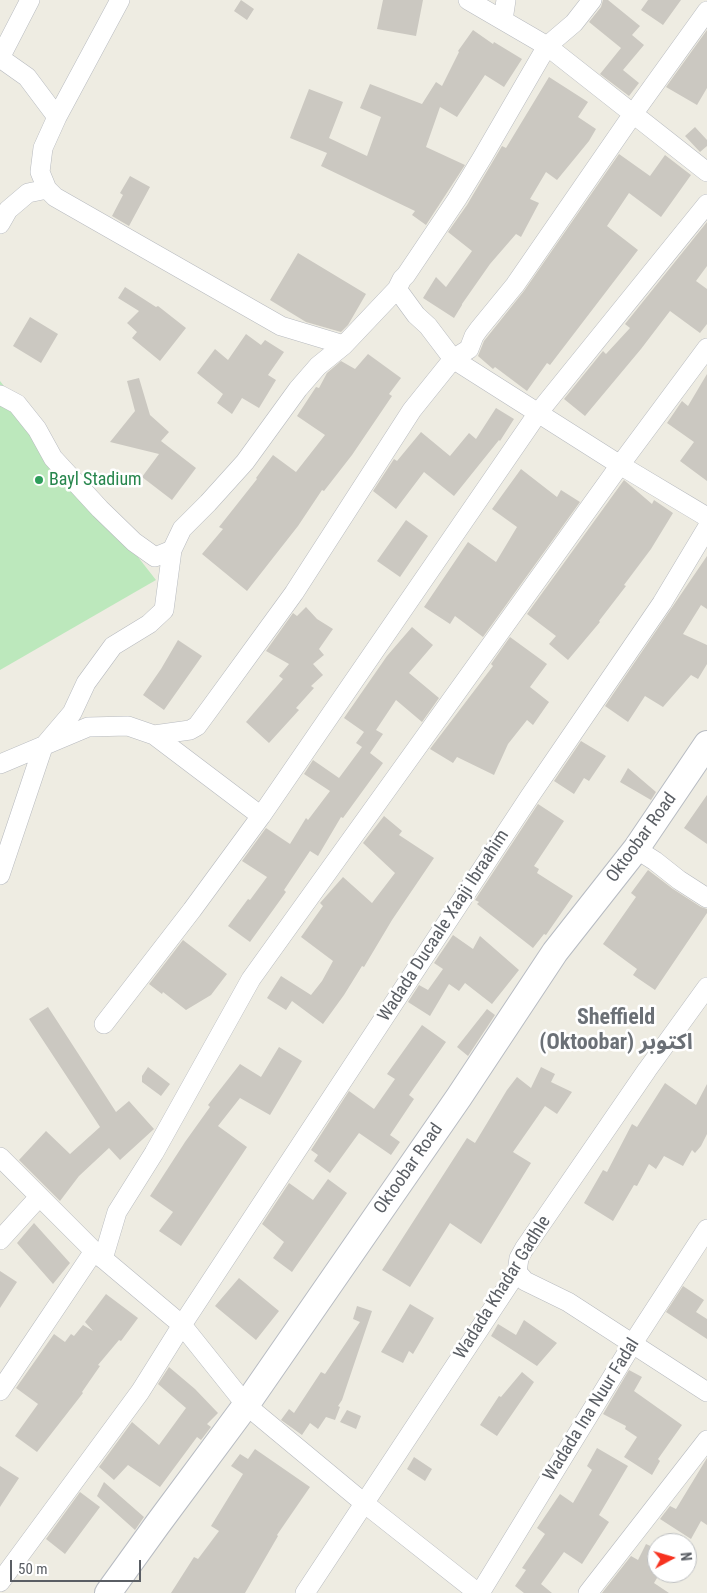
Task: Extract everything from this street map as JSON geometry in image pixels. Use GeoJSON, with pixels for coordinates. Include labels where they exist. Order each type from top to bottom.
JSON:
{"type":"FeatureCollection","features":[{"type":"Feature","properties":{"kind":"street"},"geometry":{"type":"LineString","coordinates":[[30,0],[0,58],[27,78],[57,117]]}},
{"type":"Feature","properties":{"kind":"street"},"geometry":{"type":"LineString","coordinates":[[120,0],[57,117],[43,148],[40,172],[47,189],[74,208],[98,220],[137,245],[157,254],[281,326],[344,346]]}},
{"type":"Feature","properties":{"kind":"street"},"geometry":{"type":"LineString","coordinates":[[468,0],[547,46],[707,172]]}},
{"type":"Feature","properties":{"kind":"street"},"geometry":{"type":"LineString","coordinates":[[503,20],[506,0]]}},
{"type":"Feature","properties":{"kind":"street"},"geometry":{"type":"LineString","coordinates":[[0,875],[43,747],[72,713],[86,683],[113,646],[149,624],[164,610],[172,550],[182,529],[245,462],[298,389],[318,366],[344,346],[374,312],[398,289],[402,279],[482,158],[547,46],[574,23],[592,0]]}},
{"type":"Feature","properties":{"kind":"street"},"geometry":{"type":"LineString","coordinates":[[154,735],[190,730],[197,726],[294,593],[412,410],[453,359],[469,350],[474,336],[515,285],[707,11]]}},
{"type":"Feature","properties":{"kind":"street"},"geometry":{"type":"LineString","coordinates":[[0,224],[8,210],[28,193],[47,189]]}},
{"type":"Feature","properties":{"kind":"street"},"geometry":{"type":"LineString","coordinates":[[104,1024],[192,910],[261,816],[538,412],[707,204]]}},
{"type":"Feature","properties":{"kind":"street"},"geometry":{"type":"LineString","coordinates":[[398,289],[416,315],[428,326],[453,359],[620,465],[707,517]]}},
{"type":"Feature","properties":{"kind":"street"},"geometry":{"type":"LineString","coordinates":[[0,1391],[98,1255],[117,1212],[154,1153],[251,979],[620,465],[707,348]]}},
{"type":"Feature","properties":{"kind":"street"},"geometry":{"type":"LineString","coordinates":[[0,395],[17,404],[37,429],[53,458],[134,542],[155,557],[172,550]]}},
{"type":"Feature","properties":{"kind":"street","name":"Wadada Ducaale Xaaji Ibraahim"},"geometry":{"type":"LineString","coordinates":[[0,1582],[140,1392],[182,1325],[530,796],[662,603],[707,528]]}},
{"type":"Feature","properties":{"kind":"street"},"geometry":{"type":"LineString","coordinates":[[0,764],[88,727],[128,726],[154,735],[261,816]]}},
{"type":"Feature","properties":{"kind":"street","name":"Oktoobar Road"},"geometry":{"type":"LineString","coordinates":[[108,1593],[246,1405],[459,1097],[555,952],[636,849],[707,744]]}},
{"type":"Feature","properties":{"kind":"street"},"geometry":{"type":"LineString","coordinates":[[636,849],[707,898]]}},
{"type":"Feature","properties":{"kind":"street","name":"Wadada Khadar Gadhle"},"geometry":{"type":"LineString","coordinates":[[305,1593],[517,1272],[519,1258],[524,1249],[641,1078],[707,987]]}},
{"type":"Feature","properties":{"kind":"street"},"geometry":{"type":"LineString","coordinates":[[0,1157],[98,1255],[182,1325],[246,1405],[364,1503],[479,1593]]}},
{"type":"Feature","properties":{"kind":"street"},"geometry":{"type":"LineString","coordinates":[[0,1240],[39,1197]]}},
{"type":"Feature","properties":{"kind":"street","name":"Wadada Ina Nuur Fadal"},"geometry":{"type":"LineString","coordinates":[[479,1593],[633,1343],[707,1229]]}},
{"type":"Feature","properties":{"kind":"street"},"geometry":{"type":"LineString","coordinates":[[517,1272],[524,1281],[568,1302],[707,1392]]}},
{"type":"Feature","properties":{"kind":"street"},"geometry":{"type":"LineString","coordinates":[[588,1593],[707,1440]]}},
{"type":"Feature","properties":{"kind":"green space","name":"Bayl Stadium"},"geometry":{"type":"Polygon","coordinates":[[[0,381],[156,580],[0,670],[0,381]]]}},
{"type":"Feature","properties":{"kind":"building"},"geometry":{"type":"Polygon","coordinates":[[[241,0],[254,9],[247,20],[234,11],[241,0]]]}},
{"type":"Feature","properties":{"kind":"building"},"geometry":{"type":"Polygon","coordinates":[[[383,0],[423,0],[416,36],[377,29],[383,0]]]}},
{"type":"Feature","properties":{"kind":"building"},"geometry":{"type":"Polygon","coordinates":[[[603,0],[608,0],[640,26],[632,35],[644,45],[623,70],[639,83],[629,96],[600,74],[621,48],[589,22],[601,7],[603,0]]]}},
{"type":"Feature","properties":{"kind":"building"},"geometry":{"type":"Polygon","coordinates":[[[648,0],[681,0],[663,25],[641,10],[648,0]]]}},
{"type":"Feature","properties":{"kind":"building"},"geometry":{"type":"Polygon","coordinates":[[[473,30],[493,44],[494,42],[522,59],[504,87],[485,75],[457,117],[440,107],[426,147],[465,165],[426,225],[412,215],[415,211],[321,166],[327,153],[290,138],[309,89],[343,102],[329,138],[367,156],[381,117],[360,108],[370,84],[422,104],[436,82],[442,86],[458,51],[473,30]]]}},
{"type":"Feature","properties":{"kind":"building"},"geometry":{"type":"Polygon","coordinates":[[[707,30],[707,88],[697,105],[666,87],[707,30]]]}},
{"type":"Feature","properties":{"kind":"building"},"geometry":{"type":"Polygon","coordinates":[[[549,77],[588,102],[578,117],[596,129],[589,141],[557,180],[546,172],[530,199],[539,203],[521,237],[516,234],[490,264],[454,318],[423,298],[436,277],[446,287],[472,251],[448,232],[467,205],[502,146],[506,148],[549,77]]]}},
{"type":"Feature","properties":{"kind":"building"},"geometry":{"type":"Polygon","coordinates":[[[695,127],[707,140],[707,146],[700,152],[685,136],[695,127]]]}},
{"type":"Feature","properties":{"kind":"building"},"geometry":{"type":"Polygon","coordinates":[[[619,154],[650,176],[665,155],[691,175],[661,217],[629,193],[607,226],[638,250],[550,365],[547,363],[527,391],[495,367],[493,369],[478,356],[484,341],[524,291],[619,154]]]}},
{"type":"Feature","properties":{"kind":"building"},"geometry":{"type":"Polygon","coordinates":[[[130,176],[150,187],[129,226],[112,216],[123,195],[120,193],[130,176]]]}},
{"type":"Feature","properties":{"kind":"building"},"geometry":{"type":"Polygon","coordinates":[[[707,222],[707,266],[696,281],[707,289],[707,324],[700,333],[670,311],[585,416],[564,399],[603,351],[606,354],[630,328],[625,324],[707,222]]]}},
{"type":"Feature","properties":{"kind":"building"},"geometry":{"type":"Polygon","coordinates":[[[298,253],[366,294],[348,325],[341,332],[306,322],[270,300],[298,253]]]}},
{"type":"Feature","properties":{"kind":"building"},"geometry":{"type":"Polygon","coordinates":[[[125,287],[156,307],[158,306],[186,328],[160,361],[132,338],[137,332],[127,323],[139,311],[118,298],[125,287]]]}},
{"type":"Feature","properties":{"kind":"building"},"geometry":{"type":"Polygon","coordinates":[[[30,317],[58,334],[41,363],[13,346],[30,317]]]}},
{"type":"Feature","properties":{"kind":"building"},"geometry":{"type":"Polygon","coordinates":[[[246,334],[261,345],[265,340],[284,352],[268,375],[276,380],[259,408],[242,398],[232,414],[217,403],[223,394],[197,373],[215,349],[228,360],[246,334]]]}},
{"type":"Feature","properties":{"kind":"building"},"geometry":{"type":"Polygon","coordinates":[[[368,354],[401,378],[389,394],[392,396],[352,455],[324,491],[322,490],[298,526],[247,591],[202,554],[223,529],[219,527],[257,479],[273,455],[296,472],[325,435],[297,416],[316,387],[319,388],[327,373],[341,361],[355,369],[368,354]]]}},
{"type":"Feature","properties":{"kind":"building"},"geometry":{"type":"Polygon","coordinates":[[[707,374],[707,481],[680,461],[694,442],[667,423],[682,401],[688,406],[707,374]]]}},
{"type":"Feature","properties":{"kind":"building"},"geometry":{"type":"Polygon","coordinates":[[[139,378],[150,415],[169,432],[161,441],[196,468],[172,500],[142,477],[159,454],[110,442],[135,411],[127,381],[139,378]]]}},
{"type":"Feature","properties":{"kind":"building"},"geometry":{"type":"Polygon","coordinates":[[[496,408],[514,419],[500,441],[454,496],[424,472],[396,509],[373,491],[394,459],[397,461],[421,432],[450,456],[469,433],[476,439],[496,408]]]}},
{"type":"Feature","properties":{"kind":"building"},"geometry":{"type":"Polygon","coordinates":[[[521,469],[557,497],[561,490],[580,502],[483,637],[455,616],[450,624],[424,607],[468,542],[496,562],[517,527],[492,509],[521,469]]]}},
{"type":"Feature","properties":{"kind":"building"},"geometry":{"type":"Polygon","coordinates":[[[624,480],[652,504],[654,500],[673,513],[651,549],[624,585],[626,586],[600,622],[568,660],[549,644],[556,636],[527,614],[624,480]]]}},
{"type":"Feature","properties":{"kind":"building"},"geometry":{"type":"Polygon","coordinates":[[[406,520],[428,536],[400,577],[377,561],[406,520]]]}},
{"type":"Feature","properties":{"kind":"building"},"geometry":{"type":"Polygon","coordinates":[[[707,556],[707,609],[701,605],[683,634],[707,645],[707,664],[698,679],[691,675],[663,707],[645,696],[628,722],[605,706],[707,556]]]}},
{"type":"Feature","properties":{"kind":"building"},"geometry":{"type":"Polygon","coordinates":[[[306,607],[317,619],[333,629],[319,649],[324,655],[313,664],[323,675],[311,686],[314,688],[296,708],[299,710],[269,743],[246,722],[283,679],[279,676],[289,664],[266,651],[293,613],[297,616],[306,607]]]}},
{"type":"Feature","properties":{"kind":"building"},"geometry":{"type":"Polygon","coordinates":[[[412,627],[433,645],[409,673],[439,698],[422,722],[396,700],[376,730],[383,734],[370,753],[383,763],[343,818],[341,817],[318,856],[310,851],[284,890],[286,892],[250,942],[228,926],[267,877],[242,861],[266,828],[290,844],[306,818],[308,820],[330,791],[304,774],[313,760],[339,778],[362,747],[356,743],[364,732],[344,718],[387,656],[412,627]]]}},
{"type":"Feature","properties":{"kind":"building"},"geometry":{"type":"Polygon","coordinates":[[[510,637],[547,664],[530,687],[549,702],[533,725],[527,720],[508,744],[494,775],[457,757],[453,763],[430,749],[493,666],[491,664],[510,637]]]}},
{"type":"Feature","properties":{"kind":"building"},"geometry":{"type":"Polygon","coordinates":[[[178,640],[202,656],[164,710],[143,695],[178,640]]]}},
{"type":"Feature","properties":{"kind":"building"},"geometry":{"type":"Polygon","coordinates":[[[581,741],[606,756],[589,781],[584,778],[574,794],[554,781],[581,741]]]}},
{"type":"Feature","properties":{"kind":"building"},"geometry":{"type":"Polygon","coordinates":[[[628,768],[656,792],[651,800],[620,782],[628,768]]]}},
{"type":"Feature","properties":{"kind":"building"},"geometry":{"type":"Polygon","coordinates":[[[707,795],[707,844],[684,828],[707,795]]]}},
{"type":"Feature","properties":{"kind":"building"},"geometry":{"type":"Polygon","coordinates":[[[538,804],[564,821],[534,866],[539,869],[537,873],[573,896],[546,935],[544,934],[533,948],[477,904],[479,902],[475,900],[538,804]]]}},
{"type":"Feature","properties":{"kind":"building"},"geometry":{"type":"Polygon","coordinates":[[[384,816],[402,831],[399,835],[434,858],[392,920],[364,967],[362,966],[323,1024],[292,1001],[286,1010],[267,998],[281,976],[311,995],[322,981],[333,961],[301,937],[323,906],[320,903],[343,877],[372,903],[395,873],[363,843],[384,816]]]}},
{"type":"Feature","properties":{"kind":"building"},"geometry":{"type":"Polygon","coordinates":[[[648,870],[673,889],[707,909],[707,913],[655,990],[633,975],[637,969],[603,944],[636,897],[631,893],[648,870]]]}},
{"type":"Feature","properties":{"kind":"building"},"geometry":{"type":"Polygon","coordinates":[[[453,935],[473,949],[480,936],[519,970],[492,1004],[465,983],[459,991],[449,984],[430,1016],[408,1002],[419,985],[428,990],[443,969],[434,963],[453,935]]]}},
{"type":"Feature","properties":{"kind":"building"},"geometry":{"type":"Polygon","coordinates":[[[183,940],[227,974],[211,995],[186,1010],[163,992],[162,994],[149,984],[183,940]]]}},
{"type":"Feature","properties":{"kind":"building"},"geometry":{"type":"Polygon","coordinates":[[[48,1007],[116,1112],[129,1101],[154,1129],[120,1160],[109,1148],[79,1176],[60,1201],[19,1160],[46,1131],[70,1154],[100,1127],[29,1019],[48,1007]]]}},
{"type":"Feature","properties":{"kind":"building"},"geometry":{"type":"Polygon","coordinates":[[[487,1009],[495,1015],[468,1056],[457,1047],[487,1009]]]}},
{"type":"Feature","properties":{"kind":"building"},"geometry":{"type":"Polygon","coordinates":[[[422,1025],[446,1042],[409,1095],[414,1099],[390,1135],[400,1142],[391,1155],[359,1133],[330,1173],[314,1161],[318,1155],[311,1150],[349,1091],[374,1109],[395,1079],[387,1074],[422,1025]]]}},
{"type":"Feature","properties":{"kind":"building"},"geometry":{"type":"Polygon","coordinates":[[[279,1047],[302,1061],[270,1115],[240,1098],[218,1126],[247,1147],[181,1246],[159,1231],[173,1212],[150,1196],[210,1107],[208,1105],[240,1064],[261,1077],[279,1047]]]}},
{"type":"Feature","properties":{"kind":"building"},"geometry":{"type":"Polygon","coordinates":[[[148,1067],[170,1084],[161,1096],[142,1082],[142,1076],[148,1067]]]}},
{"type":"Feature","properties":{"kind":"building"},"geometry":{"type":"Polygon","coordinates":[[[541,1067],[555,1074],[551,1082],[572,1092],[557,1114],[545,1106],[513,1152],[531,1163],[481,1244],[450,1223],[410,1287],[382,1270],[467,1138],[475,1143],[517,1077],[531,1088],[541,1067]]]}},
{"type":"Feature","properties":{"kind":"building"},"geometry":{"type":"Polygon","coordinates":[[[665,1083],[696,1105],[707,1084],[707,1134],[695,1153],[692,1150],[683,1166],[664,1156],[656,1169],[649,1164],[637,1186],[634,1185],[613,1221],[584,1203],[603,1170],[607,1172],[632,1124],[637,1127],[665,1083]]]}},
{"type":"Feature","properties":{"kind":"building"},"geometry":{"type":"Polygon","coordinates":[[[328,1179],[347,1193],[292,1272],[273,1258],[284,1242],[262,1224],[289,1183],[313,1200],[328,1179]]]}},
{"type":"Feature","properties":{"kind":"building"},"geometry":{"type":"Polygon","coordinates":[[[34,1223],[70,1263],[53,1284],[17,1243],[34,1223]]]}},
{"type":"Feature","properties":{"kind":"building"},"geometry":{"type":"Polygon","coordinates":[[[0,1271],[17,1282],[0,1308],[0,1271]]]}},
{"type":"Feature","properties":{"kind":"building"},"geometry":{"type":"Polygon","coordinates":[[[239,1278],[279,1311],[256,1340],[215,1306],[239,1278]]]}},
{"type":"Feature","properties":{"kind":"building"},"geometry":{"type":"Polygon","coordinates":[[[683,1286],[704,1300],[696,1312],[707,1319],[707,1339],[666,1312],[683,1286]]]}},
{"type":"Feature","properties":{"kind":"building"},"geometry":{"type":"Polygon","coordinates":[[[106,1294],[138,1318],[121,1341],[119,1340],[98,1365],[100,1366],[83,1393],[37,1452],[15,1436],[38,1404],[16,1388],[54,1334],[65,1342],[71,1334],[74,1336],[83,1325],[93,1331],[85,1322],[106,1294]]]}},
{"type":"Feature","properties":{"kind":"building"},"geometry":{"type":"Polygon","coordinates":[[[410,1304],[434,1318],[413,1354],[409,1351],[403,1363],[381,1352],[410,1304]]]}},
{"type":"Feature","properties":{"kind":"building"},"geometry":{"type":"Polygon","coordinates":[[[357,1306],[372,1311],[342,1400],[338,1406],[340,1407],[335,1420],[326,1417],[318,1429],[310,1423],[302,1435],[281,1420],[289,1409],[294,1413],[321,1372],[325,1374],[360,1322],[353,1319],[357,1306]]]}},
{"type":"Feature","properties":{"kind":"building"},"geometry":{"type":"Polygon","coordinates":[[[524,1320],[557,1343],[537,1366],[491,1336],[498,1324],[516,1335],[524,1320]]]}},
{"type":"Feature","properties":{"kind":"building"},"geometry":{"type":"Polygon","coordinates":[[[169,1367],[195,1389],[218,1413],[207,1424],[211,1427],[201,1440],[197,1437],[160,1487],[128,1465],[114,1480],[99,1467],[132,1422],[159,1445],[186,1408],[158,1384],[169,1367]]]}},
{"type":"Feature","properties":{"kind":"building"},"geometry":{"type":"Polygon","coordinates":[[[629,1370],[642,1377],[634,1391],[682,1425],[658,1459],[660,1461],[652,1475],[624,1457],[637,1437],[625,1429],[626,1426],[603,1414],[629,1370]]]}},
{"type":"Feature","properties":{"kind":"building"},"geometry":{"type":"Polygon","coordinates":[[[522,1372],[534,1382],[497,1436],[480,1425],[499,1396],[501,1397],[522,1372]]]}},
{"type":"Feature","properties":{"kind":"building"},"geometry":{"type":"Polygon","coordinates":[[[347,1410],[361,1416],[356,1429],[340,1422],[347,1410]]]}},
{"type":"Feature","properties":{"kind":"building"},"geometry":{"type":"Polygon","coordinates":[[[597,1448],[628,1466],[599,1515],[609,1522],[582,1564],[564,1552],[541,1584],[552,1593],[524,1593],[515,1586],[526,1570],[522,1568],[545,1534],[537,1528],[560,1494],[573,1503],[592,1470],[587,1466],[597,1448]]]}},
{"type":"Feature","properties":{"kind":"building"},"geometry":{"type":"Polygon","coordinates":[[[255,1449],[310,1487],[277,1535],[245,1593],[171,1593],[194,1557],[198,1559],[219,1531],[211,1526],[243,1474],[231,1466],[240,1454],[248,1459],[255,1449]]]}},
{"type":"Feature","properties":{"kind":"building"},"geometry":{"type":"Polygon","coordinates":[[[414,1457],[432,1469],[425,1481],[407,1469],[414,1457]]]}},
{"type":"Feature","properties":{"kind":"building"},"geometry":{"type":"Polygon","coordinates":[[[707,1458],[707,1525],[701,1521],[694,1533],[682,1533],[660,1519],[670,1506],[676,1509],[707,1458]]]}},
{"type":"Feature","properties":{"kind":"building"},"geometry":{"type":"Polygon","coordinates":[[[0,1466],[19,1478],[0,1507],[0,1466]]]}},
{"type":"Feature","properties":{"kind":"building"},"geometry":{"type":"Polygon","coordinates":[[[104,1482],[144,1517],[135,1530],[97,1496],[104,1482]]]}},
{"type":"Feature","properties":{"kind":"building"},"geometry":{"type":"Polygon","coordinates":[[[80,1492],[100,1507],[65,1554],[46,1539],[80,1492]]]}},
{"type":"Feature","properties":{"kind":"building"},"geometry":{"type":"Polygon","coordinates":[[[647,1544],[647,1583],[654,1583],[669,1593],[602,1593],[631,1556],[638,1560],[647,1544]]]}},
{"type":"Feature","properties":{"kind":"place","name":"Bayl Stadium"},"geometry":{"type":"Point","coordinates":[39,480]}},
{"type":"Feature","properties":{"kind":"district","name":"Sheffield (Oktoobar) اكتوبر"},"geometry":{"type":"Point","coordinates":[616,1030]}}]}
